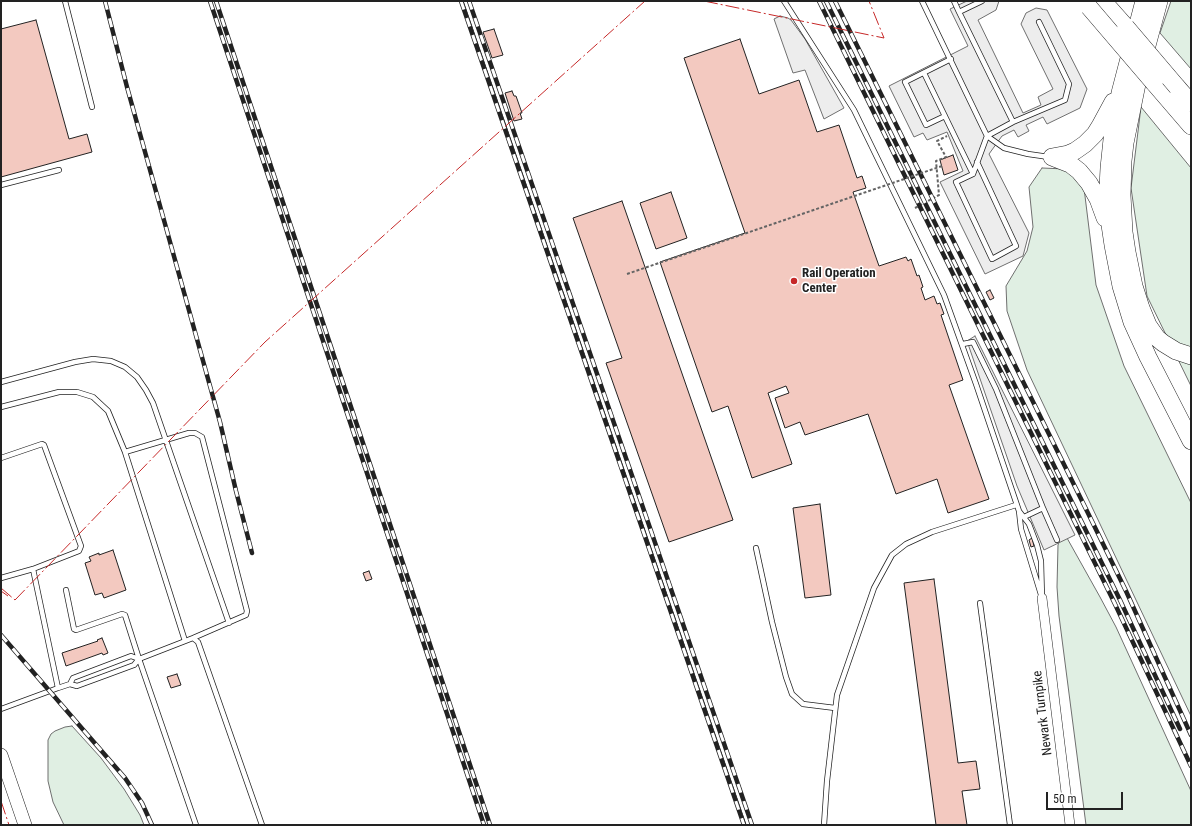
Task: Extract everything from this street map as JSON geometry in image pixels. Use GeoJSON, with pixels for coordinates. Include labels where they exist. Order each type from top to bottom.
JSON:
{"type":"FeatureCollection","features":[{"type":"Feature","properties":{"kind":"highway"},"geometry":{"type":"LineString","coordinates":[[1144,1],[1125,74],[1113,130],[1109,168],[1108,207],[1113,245],[1121,286],[1132,322],[1148,357],[1191,441]]}},
{"type":"Feature","properties":{"kind":"highway"},"geometry":{"type":"LineString","coordinates":[[1159,1],[1138,79],[1125,143],[1122,178],[1123,219],[1130,270],[1146,321],[1157,338],[1163,343],[1176,351],[1191,356]]}},
{"type":"Feature","properties":{"kind":"highway"},"geometry":{"type":"LineString","coordinates":[[1092,3],[1177,87],[1191,126]]}},
{"type":"Feature","properties":{"kind":"highway"},"geometry":{"type":"LineString","coordinates":[[1092,3],[1183,106]]}},
{"type":"Feature","properties":{"kind":"highway"},"geometry":{"type":"LineString","coordinates":[[1052,157],[1061,156],[1075,151],[1090,140],[1105,118],[1125,74]]}},
{"type":"Feature","properties":{"kind":"highway"},"geometry":{"type":"LineString","coordinates":[[1052,157],[1064,161],[1075,168],[1089,183],[1102,208],[1113,245]]}},
{"type":"Feature","properties":{"kind":"main road"},"geometry":{"type":"LineString","coordinates":[[1,755],[25,825]]}},
{"type":"Feature","properties":{"kind":"street","name":"Newark Turnpike"},"geometry":{"type":"LineString","coordinates":[[1042,598],[1070,825]]}},
{"type":"Feature","properties":{"kind":"lane"},"geometry":{"type":"LineString","coordinates":[[65,1],[92,107]]}},
{"type":"Feature","properties":{"kind":"lane"},"geometry":{"type":"LineString","coordinates":[[466,1],[749,825]]}},
{"type":"Feature","properties":{"kind":"lane"},"geometry":{"type":"LineString","coordinates":[[784,1],[854,110],[944,295],[963,344],[1016,505],[1021,529],[1042,598]]}},
{"type":"Feature","properties":{"kind":"lane"},"geometry":{"type":"LineString","coordinates":[[922,1],[987,136],[1004,148],[1028,154],[1052,157]]}},
{"type":"Feature","properties":{"kind":"lane"},"geometry":{"type":"LineString","coordinates":[[954,1],[1013,122]]}},
{"type":"Feature","properties":{"kind":"lane"},"geometry":{"type":"LineString","coordinates":[[959,12],[982,1]]}},
{"type":"Feature","properties":{"kind":"lane"},"geometry":{"type":"LineString","coordinates":[[977,162],[1016,246],[992,259],[956,182],[973,174],[977,162],[987,136],[1013,122],[1065,100],[1069,84],[1039,22]]}},
{"type":"Feature","properties":{"kind":"lane"},"geometry":{"type":"LineString","coordinates":[[945,116],[926,125],[905,82],[951,60]]}},
{"type":"Feature","properties":{"kind":"lane"},"geometry":{"type":"LineString","coordinates":[[924,73],[973,174]]}},
{"type":"Feature","properties":{"kind":"lane"},"geometry":{"type":"LineString","coordinates":[[1,185],[59,170]]}},
{"type":"Feature","properties":{"kind":"lane"},"geometry":{"type":"LineString","coordinates":[[963,344],[973,342],[996,389],[1057,540]]}},
{"type":"Feature","properties":{"kind":"lane"},"geometry":{"type":"LineString","coordinates":[[1,382],[75,362],[93,359],[111,361],[125,367],[137,377],[153,403],[229,623]]}},
{"type":"Feature","properties":{"kind":"lane"},"geometry":{"type":"LineString","coordinates":[[1,407],[59,392],[77,392],[93,397],[108,411],[125,452],[186,641]]}},
{"type":"Feature","properties":{"kind":"lane"},"geometry":{"type":"LineString","coordinates":[[1,710],[58,688],[70,684],[77,686],[134,665],[138,659],[186,641],[246,615],[247,611],[202,437],[195,433],[188,433],[125,452]]}},
{"type":"Feature","properties":{"kind":"lane"},"geometry":{"type":"LineString","coordinates":[[1,458],[42,444],[44,445],[81,546],[79,551],[34,569],[1,578]]}},
{"type":"Feature","properties":{"kind":"lane"},"geometry":{"type":"LineString","coordinates":[[824,825],[827,782],[837,695],[856,636],[874,588],[892,555],[906,544],[932,532],[1016,505]]}},
{"type":"Feature","properties":{"kind":"lane"},"geometry":{"type":"LineString","coordinates":[[1024,517],[1044,508]]}},
{"type":"Feature","properties":{"kind":"lane"},"geometry":{"type":"LineString","coordinates":[[1018,512],[1029,524],[1038,545],[1042,598]]}},
{"type":"Feature","properties":{"kind":"lane"},"geometry":{"type":"LineString","coordinates":[[756,548],[772,622],[786,677],[792,694],[803,704],[835,708]]}},
{"type":"Feature","properties":{"kind":"lane"},"geometry":{"type":"LineString","coordinates":[[34,569],[58,688]]}},
{"type":"Feature","properties":{"kind":"lane"},"geometry":{"type":"LineString","coordinates":[[66,590],[74,629],[76,630],[122,614],[125,615],[138,659],[196,825]]}},
{"type":"Feature","properties":{"kind":"lane"},"geometry":{"type":"LineString","coordinates":[[980,603],[1010,825]]}},
{"type":"Feature","properties":{"kind":"lane"},"geometry":{"type":"LineString","coordinates":[[193,638],[198,642],[262,825]]}},
{"type":"Feature","properties":{"kind":"lane"},"geometry":{"type":"LineString","coordinates":[[70,684],[73,678],[131,656],[138,659]]}},
{"type":"Feature","properties":{"kind":"path"},"geometry":{"type":"LineString","coordinates":[[915,208],[939,195],[936,160],[946,157],[937,141],[954,133]]}},
{"type":"Feature","properties":{"kind":"path"},"geometry":{"type":"LineString","coordinates":[[627,274],[942,166]]}},
{"type":"Feature","properties":{"kind":"green space"},"geometry":{"type":"Polygon","coordinates":[[[1171,1],[1191,1],[1191,69],[1160,33],[1171,1]]]}},
{"type":"Feature","properties":{"kind":"green space"},"geometry":{"type":"Polygon","coordinates":[[[1141,107],[1191,168],[1191,386],[1147,296],[1131,188],[1141,107]]]}},
{"type":"Feature","properties":{"kind":"green space"},"geometry":{"type":"Polygon","coordinates":[[[1042,168],[1065,169],[1077,179],[1084,188],[1096,285],[1124,366],[1191,503],[1191,716],[1027,370],[1007,311],[1006,286],[1027,251],[1033,227],[1029,187],[1042,168]]]}},
{"type":"Feature","properties":{"kind":"green space"},"geometry":{"type":"Polygon","coordinates":[[[1067,538],[1116,627],[1191,791],[1191,825],[1086,825],[1059,616],[1057,587],[1058,545],[1060,540],[1067,538]]]}},
{"type":"Feature","properties":{"kind":"green space"},"geometry":{"type":"Polygon","coordinates":[[[72,726],[101,758],[124,789],[140,815],[144,825],[64,825],[53,802],[48,781],[48,740],[51,734],[55,731],[72,726]]]}},
{"type":"Feature","properties":{"kind":"shaded area"},"geometry":{"type":"Polygon","coordinates":[[[967,1],[999,1],[996,10],[978,20],[1023,113],[1041,105],[1038,97],[1053,89],[1021,24],[1026,13],[1036,8],[1047,10],[1087,89],[1080,108],[1047,124],[1043,117],[1026,125],[1029,131],[1018,137],[1014,130],[1002,136],[989,154],[1029,233],[1023,256],[985,274],[940,182],[963,171],[947,132],[927,140],[923,133],[914,137],[889,86],[968,46],[950,9],[967,1]]]}},
{"type":"Feature","properties":{"kind":"shaded area"},"geometry":{"type":"Polygon","coordinates":[[[780,16],[791,20],[805,39],[844,108],[824,119],[805,70],[793,73],[774,19],[780,16]]]}},
{"type":"Feature","properties":{"kind":"shaded area"},"geometry":{"type":"Polygon","coordinates":[[[975,336],[1075,535],[1044,550],[1017,486],[967,341],[975,336]]]}},
{"type":"Feature","properties":{"kind":"building"},"geometry":{"type":"Polygon","coordinates":[[[36,20],[69,139],[87,134],[92,152],[1,177],[1,29],[36,20]]]}},
{"type":"Feature","properties":{"kind":"building"},"geometry":{"type":"Polygon","coordinates":[[[494,29],[503,55],[492,58],[483,32],[494,29]]]}},
{"type":"Feature","properties":{"kind":"building","name":"Rail Operation Center"},"geometry":{"type":"Polygon","coordinates":[[[740,39],[759,94],[799,80],[817,132],[839,125],[857,178],[862,176],[866,188],[853,192],[879,266],[906,257],[908,261],[911,259],[917,276],[919,275],[925,300],[934,296],[937,304],[940,303],[944,314],[941,315],[963,380],[949,385],[989,499],[948,513],[937,479],[896,494],[868,414],[805,435],[800,422],[785,428],[775,398],[789,393],[786,386],[768,393],[792,464],[752,478],[728,406],[712,412],[660,262],[745,233],[684,58],[740,39]]]}},
{"type":"Feature","properties":{"kind":"building"},"geometry":{"type":"Polygon","coordinates":[[[512,91],[514,96],[516,96],[522,113],[520,113],[522,119],[514,121],[505,93],[512,91]]]}},
{"type":"Feature","properties":{"kind":"building"},"geometry":{"type":"Polygon","coordinates":[[[953,155],[958,170],[944,175],[940,160],[953,155]]]}},
{"type":"Feature","properties":{"kind":"building"},"geometry":{"type":"Polygon","coordinates":[[[671,192],[687,238],[656,249],[640,203],[671,192]]]}},
{"type":"Feature","properties":{"kind":"building"},"geometry":{"type":"Polygon","coordinates":[[[622,201],[733,520],[669,542],[606,363],[622,358],[573,218],[622,201]]]}},
{"type":"Feature","properties":{"kind":"building"},"geometry":{"type":"Polygon","coordinates":[[[990,290],[994,298],[990,300],[986,292],[990,290]]]}},
{"type":"Feature","properties":{"kind":"building"},"geometry":{"type":"Polygon","coordinates":[[[820,504],[831,595],[805,598],[793,508],[820,504]]]}},
{"type":"Feature","properties":{"kind":"building"},"geometry":{"type":"Polygon","coordinates":[[[1032,538],[1034,546],[1031,547],[1029,540],[1032,538]]]}},
{"type":"Feature","properties":{"kind":"building"},"geometry":{"type":"Polygon","coordinates":[[[113,550],[126,590],[104,598],[102,593],[95,595],[85,563],[91,561],[89,557],[113,550]]]}},
{"type":"Feature","properties":{"kind":"building"},"geometry":{"type":"Polygon","coordinates":[[[369,571],[372,579],[366,581],[363,573],[369,571]]]}},
{"type":"Feature","properties":{"kind":"building"},"geometry":{"type":"Polygon","coordinates":[[[934,579],[958,763],[976,761],[980,789],[962,791],[967,825],[936,825],[904,583],[934,579]]]}},
{"type":"Feature","properties":{"kind":"building"},"geometry":{"type":"Polygon","coordinates":[[[102,638],[108,653],[103,655],[102,653],[66,666],[62,653],[98,641],[97,640],[102,638]]]}},
{"type":"Feature","properties":{"kind":"building"},"geometry":{"type":"Polygon","coordinates":[[[177,674],[181,685],[171,688],[167,677],[177,674]]]}},
{"type":"Feature","properties":{"kind":"railway"},"geometry":{"type":"LineString","coordinates":[[105,1],[127,87],[220,422],[252,553]]}},
{"type":"Feature","properties":{"kind":"railway"},"geometry":{"type":"LineString","coordinates":[[210,1],[484,825]]}},
{"type":"Feature","properties":{"kind":"railway"},"geometry":{"type":"LineString","coordinates":[[216,1],[490,825]]}},
{"type":"Feature","properties":{"kind":"railway"},"geometry":{"type":"LineString","coordinates":[[461,1],[744,825]]}},
{"type":"Feature","properties":{"kind":"railway"},"geometry":{"type":"LineString","coordinates":[[469,1],[752,825]]}},
{"type":"Feature","properties":{"kind":"railway"},"geometry":{"type":"LineString","coordinates":[[819,1],[1114,602],[1191,766]]}},
{"type":"Feature","properties":{"kind":"railway"},"geometry":{"type":"LineString","coordinates":[[826,1],[1120,600],[1180,729]]}},
{"type":"Feature","properties":{"kind":"railway"},"geometry":{"type":"LineString","coordinates":[[835,1],[1126,591],[1191,735]]}},
{"type":"Feature","properties":{"kind":"railway"},"geometry":{"type":"LineString","coordinates":[[1,635],[125,778],[142,803],[152,825]]}},
{"type":"Feature","properties":{"kind":"power"},"geometry":{"type":"LineString","coordinates":[[15,600],[265,342],[645,1]]}},
{"type":"Feature","properties":{"kind":"power"},"geometry":{"type":"LineString","coordinates":[[704,1],[884,38],[869,1]]}},
{"type":"Feature","properties":{"kind":"power"},"geometry":{"type":"LineString","coordinates":[[1,588],[15,600]]}},
{"type":"Feature","properties":{"kind":"power"},"geometry":{"type":"LineString","coordinates":[[1,591],[8,596]]}},
{"type":"Feature","properties":{"kind":"power"},"geometry":{"type":"LineString","coordinates":[[1,801],[9,825]]}},
{"type":"Feature","properties":{"kind":"place","name":"Rail Operation Center"},"geometry":{"type":"Point","coordinates":[794,281]}}]}
